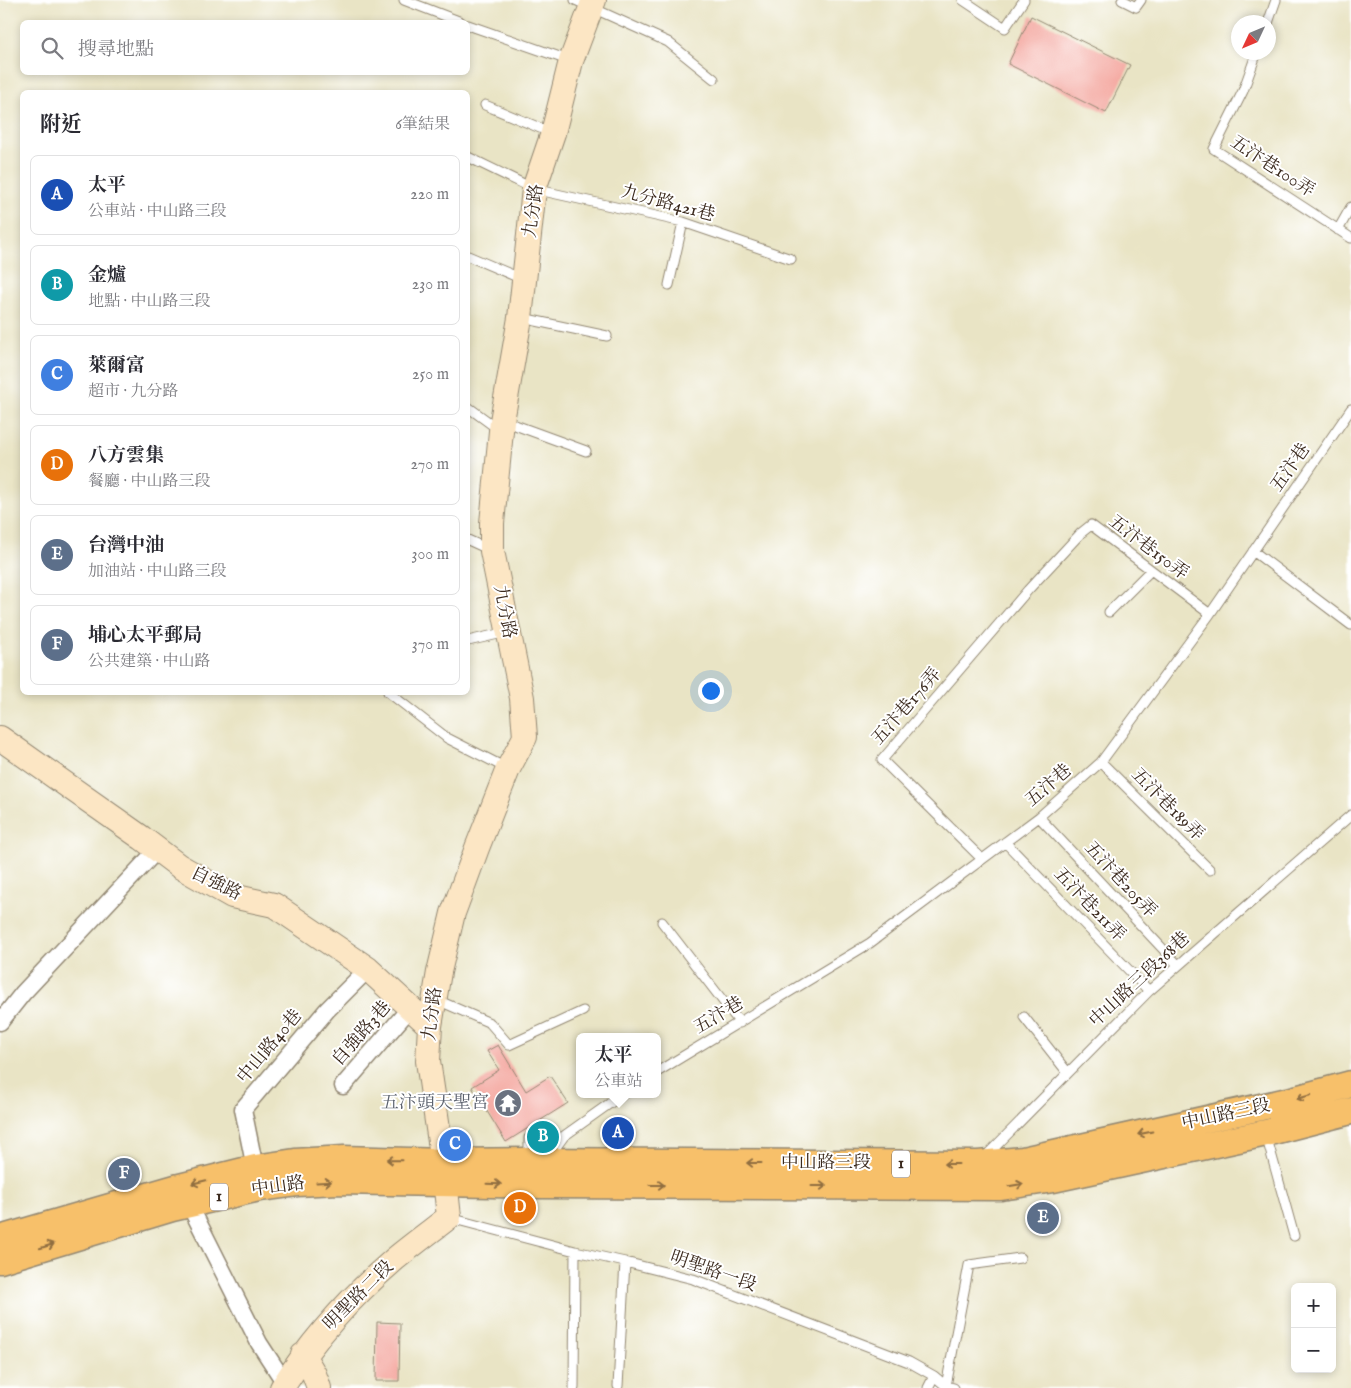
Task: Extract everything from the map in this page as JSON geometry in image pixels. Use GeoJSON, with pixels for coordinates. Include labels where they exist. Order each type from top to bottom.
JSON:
{"type":"FeatureCollection","features":[{"type":"Feature","properties":{"kind":"main road","name":"中山路三段"},"geometry":{"type":"LineString","coordinates":[[444,1172],[538,1167],[979,1175],[1032,1158],[1288,1101],[1351,1084]]}},
{"type":"Feature","properties":{"kind":"main road","name":"中山路三段"},"geometry":{"type":"LineString","coordinates":[[979,1175],[1001,1187],[1053,1179],[1266,1133],[1351,1110]]}},
{"type":"Feature","properties":{"kind":"main road","name":"中山路"},"geometry":{"type":"LineString","coordinates":[[0,1240],[179,1187],[255,1168],[295,1162],[344,1159],[444,1172]]}},
{"type":"Feature","properties":{"kind":"main road","name":"中山路"},"geometry":{"type":"LineString","coordinates":[[0,1260],[189,1204],[259,1188],[444,1172]]}},
{"type":"Feature","properties":{"kind":"street","name":"九分路"},"geometry":{"type":"LineString","coordinates":[[449,1217],[428,1061],[430,1026],[439,972],[453,912],[476,848],[508,769],[525,737],[522,698],[492,551],[492,523],[501,426],[520,318],[534,189],[553,133],[587,3]]}},
{"type":"Feature","properties":{"kind":"street","name":"自強路"},"geometry":{"type":"LineString","coordinates":[[0,738],[179,866],[232,896],[274,905],[368,969],[430,1026]]}},
{"type":"Feature","properties":{"kind":"street"},"geometry":{"type":"LineString","coordinates":[[0,1022],[23,993],[157,850]]}},
{"type":"Feature","properties":{"kind":"street","name":"中山路40巷"},"geometry":{"type":"LineString","coordinates":[[255,1168],[243,1109],[327,1010],[368,969]]}},
{"type":"Feature","properties":{"kind":"street","name":"自強路3巷"},"geometry":{"type":"LineString","coordinates":[[343,1086],[410,1008]]}},
{"type":"Feature","properties":{"kind":"street"},"geometry":{"type":"LineString","coordinates":[[189,1204],[259,1343],[283,1386]]}},
{"type":"Feature","properties":{"kind":"street","name":"明聖路二段"},"geometry":{"type":"LineString","coordinates":[[283,1386],[303,1355],[342,1310],[395,1260],[449,1217]]}},
{"type":"Feature","properties":{"kind":"street"},"geometry":{"type":"LineString","coordinates":[[303,1355],[314,1374],[319,1388]]}},
{"type":"Feature","properties":{"kind":"lane"},"geometry":{"type":"LineString","coordinates":[[404,0],[456,20]]}},
{"type":"Feature","properties":{"kind":"lane"},"geometry":{"type":"LineString","coordinates":[[963,0],[1005,28],[1024,0]]}},
{"type":"Feature","properties":{"kind":"lane"},"geometry":{"type":"LineString","coordinates":[[1122,0],[1136,6],[1141,0]]}},
{"type":"Feature","properties":{"kind":"lane"},"geometry":{"type":"LineString","coordinates":[[1271,15],[1276,0]]}},
{"type":"Feature","properties":{"kind":"lane"},"geometry":{"type":"LineString","coordinates":[[587,3],[668,42],[714,79]]}},
{"type":"Feature","properties":{"kind":"lane"},"geometry":{"type":"LineString","coordinates":[[470,26],[571,61]]}},
{"type":"Feature","properties":{"kind":"lane","name":"五汴巷100弄"},"geometry":{"type":"LineString","coordinates":[[1254,60],[1243,91],[1214,149],[1351,238]]}},
{"type":"Feature","properties":{"kind":"lane"},"geometry":{"type":"LineString","coordinates":[[485,105],[553,133]]}},
{"type":"Feature","properties":{"kind":"lane","name":"九分路421巷"},"geometry":{"type":"LineString","coordinates":[[470,158],[534,189],[683,222],[791,259]]}},
{"type":"Feature","properties":{"kind":"lane"},"geometry":{"type":"LineString","coordinates":[[1338,230],[1351,208]]}},
{"type":"Feature","properties":{"kind":"lane"},"geometry":{"type":"LineString","coordinates":[[669,285],[683,222]]}},
{"type":"Feature","properties":{"kind":"lane"},"geometry":{"type":"LineString","coordinates":[[470,257],[525,280]]}},
{"type":"Feature","properties":{"kind":"lane"},"geometry":{"type":"LineString","coordinates":[[520,318],[607,336]]}},
{"type":"Feature","properties":{"kind":"lane"},"geometry":{"type":"LineString","coordinates":[[470,408],[501,426],[586,450]]}},
{"type":"Feature","properties":{"kind":"lane","name":"五汴巷"},"geometry":{"type":"LineString","coordinates":[[661,1070],[870,943],[1006,842],[1101,762],[1210,614],[1351,409]]}},
{"type":"Feature","properties":{"kind":"lane","name":"五汴巷150弄"},"geometry":{"type":"LineString","coordinates":[[1028,590],[1091,525],[1210,614]]}},
{"type":"Feature","properties":{"kind":"lane"},"geometry":{"type":"LineString","coordinates":[[470,541],[492,551]]}},
{"type":"Feature","properties":{"kind":"lane"},"geometry":{"type":"LineString","coordinates":[[1253,551],[1351,625]]}},
{"type":"Feature","properties":{"kind":"lane"},"geometry":{"type":"LineString","coordinates":[[1109,612],[1151,570]]}},
{"type":"Feature","properties":{"kind":"lane","name":"五汴巷176弄"},"geometry":{"type":"LineString","coordinates":[[982,859],[882,760],[1028,590]]}},
{"type":"Feature","properties":{"kind":"lane"},"geometry":{"type":"LineString","coordinates":[[470,641],[508,632]]}},
{"type":"Feature","properties":{"kind":"lane"},"geometry":{"type":"LineString","coordinates":[[392,695],[447,738],[508,769]]}},
{"type":"Feature","properties":{"kind":"lane","name":"五汴巷189弄"},"geometry":{"type":"LineString","coordinates":[[1101,762],[1210,870]]}},
{"type":"Feature","properties":{"kind":"lane","name":"中山路三段368巷"},"geometry":{"type":"LineString","coordinates":[[979,1175],[1068,1073],[1149,991],[1351,815]]}},
{"type":"Feature","properties":{"kind":"lane","name":"五汴巷205弄"},"geometry":{"type":"LineString","coordinates":[[1039,816],[1178,965]]}},
{"type":"Feature","properties":{"kind":"lane","name":"五汴巷211弄"},"geometry":{"type":"LineString","coordinates":[[1006,842],[1149,991]]}},
{"type":"Feature","properties":{"kind":"lane"},"geometry":{"type":"LineString","coordinates":[[662,922],[740,1023]]}},
{"type":"Feature","properties":{"kind":"lane"},"geometry":{"type":"LineString","coordinates":[[435,999],[490,1023],[509,1045],[583,1010]]}},
{"type":"Feature","properties":{"kind":"lane"},"geometry":{"type":"LineString","coordinates":[[1024,1017],[1068,1073]]}},
{"type":"Feature","properties":{"kind":"lane"},"geometry":{"type":"LineString","coordinates":[[538,1167],[561,1134],[617,1098]]}},
{"type":"Feature","properties":{"kind":"lane"},"geometry":{"type":"LineString","coordinates":[[1266,1133],[1294,1236]]}},
{"type":"Feature","properties":{"kind":"lane","name":"明聖路一段"},"geometry":{"type":"LineString","coordinates":[[449,1217],[575,1251],[693,1279],[910,1362],[950,1387]]}},
{"type":"Feature","properties":{"kind":"lane"},"geometry":{"type":"LineString","coordinates":[[574,1388],[575,1251]]}},
{"type":"Feature","properties":{"kind":"lane"},"geometry":{"type":"LineString","coordinates":[[950,1387],[968,1265],[1020,1258]]}},
{"type":"Feature","properties":{"kind":"lane"},"geometry":{"type":"LineString","coordinates":[[618,1386],[625,1262]]}},
{"type":"Feature","properties":{"kind":"lane"},"geometry":{"type":"LineString","coordinates":[[928,1388],[934,1376]]}},
{"type":"Feature","properties":{"kind":"building"},"geometry":{"type":"Polygon","coordinates":[[[1031,16],[1130,65],[1106,113],[1008,64],[1031,16]]]}},
{"type":"Feature","properties":{"kind":"building"},"geometry":{"type":"Polygon","coordinates":[[[498,1045],[526,1091],[550,1076],[568,1103],[506,1142],[472,1087],[499,1070],[487,1051],[498,1045]]]}},
{"type":"Feature","properties":{"kind":"building"},"geometry":{"type":"Polygon","coordinates":[[[377,1322],[400,1323],[399,1381],[376,1381],[377,1322]]]}},
{"type":"Feature","properties":{"kind":"place","name":"五汴頭天聖宮"},"geometry":{"type":"Point","coordinates":[508,1103]}},
{"type":"Feature","properties":{"kind":"place","name":"太平"},"geometry":{"type":"Point","coordinates":[618,1133]}},
{"type":"Feature","properties":{"kind":"place","name":"金爐"},"geometry":{"type":"Point","coordinates":[543,1137]}},
{"type":"Feature","properties":{"kind":"place","name":"萊爾富"},"geometry":{"type":"Point","coordinates":[455,1145]}},
{"type":"Feature","properties":{"kind":"place","name":"埔心太平郵局"},"geometry":{"type":"Point","coordinates":[124,1174]}},
{"type":"Feature","properties":{"kind":"place","name":"八方雲集"},"geometry":{"type":"Point","coordinates":[520,1208]}},
{"type":"Feature","properties":{"kind":"place","name":"台灣中油"},"geometry":{"type":"Point","coordinates":[1043,1218]}}]}
